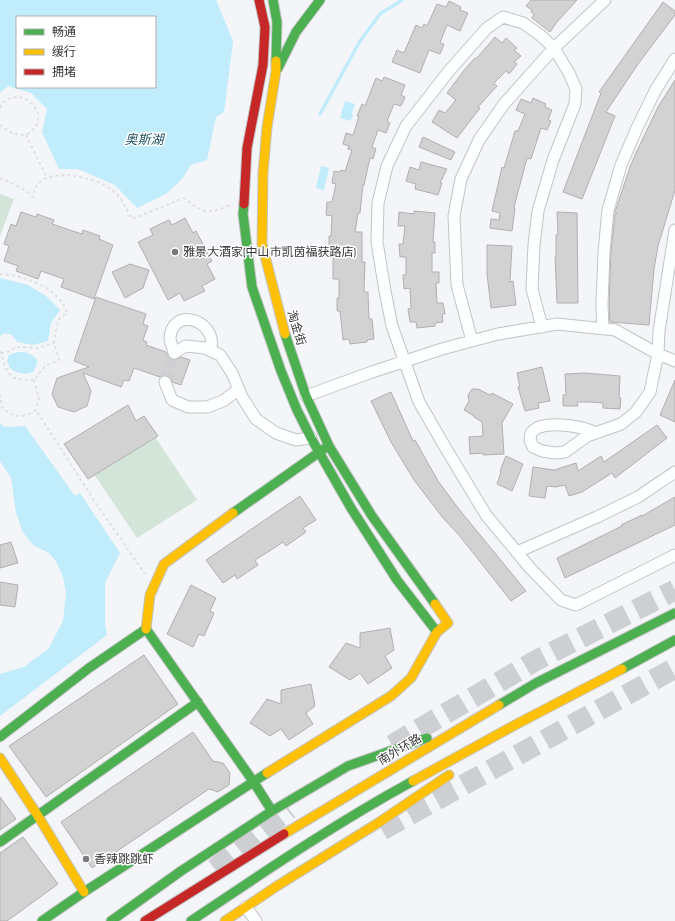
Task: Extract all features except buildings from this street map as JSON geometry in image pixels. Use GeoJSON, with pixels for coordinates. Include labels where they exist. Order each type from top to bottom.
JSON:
{"type":"FeatureCollection","features":[{"type":"Feature","properties":{"kind":"main road"},"geometry":{"type":"LineString","coordinates":[[42,921],[254,781],[391,696],[411,678],[437,632],[397,580],[351,508],[311,438],[291,397],[252,287],[243,214],[247,148],[263,65],[265,28],[259,0]]}},
{"type":"Feature","properties":{"kind":"main road","name":"淘金街"},"geometry":{"type":"LineString","coordinates":[[274,0],[277,22],[276,71],[267,127],[263,173],[262,244],[282,325],[306,396],[329,446],[372,516],[448,623],[437,632]]}},
{"type":"Feature","properties":{"kind":"main road"},"geometry":{"type":"LineString","coordinates":[[276,71],[296,32],[320,0]]}},
{"type":"Feature","properties":{"kind":"main road"},"geometry":{"type":"LineString","coordinates":[[272,811],[254,781],[146,629],[150,595],[164,564],[217,524],[329,446]]}},
{"type":"Feature","properties":{"kind":"main road","name":"南外环路"},"geometry":{"type":"LineString","coordinates":[[145,921],[326,808],[536,683],[675,613]]}},
{"type":"Feature","properties":{"kind":"main road"},"geometry":{"type":"LineString","coordinates":[[0,737],[89,668],[146,629]]}},
{"type":"Feature","properties":{"kind":"main road"},"geometry":{"type":"LineString","coordinates":[[191,921],[285,857],[371,804],[514,725],[553,706],[675,640]]}},
{"type":"Feature","properties":{"kind":"main road"},"geometry":{"type":"LineString","coordinates":[[0,842],[198,702]]}},
{"type":"Feature","properties":{"kind":"main road"},"geometry":{"type":"LineString","coordinates":[[111,921],[181,871],[272,811],[348,766],[471,722]]}},
{"type":"Feature","properties":{"kind":"main road"},"geometry":{"type":"LineString","coordinates":[[476,757],[514,725]]}},
{"type":"Feature","properties":{"kind":"main road"},"geometry":{"type":"LineString","coordinates":[[0,758],[38,816],[84,892]]}},
{"type":"Feature","properties":{"kind":"main road"},"geometry":{"type":"LineString","coordinates":[[225,921],[277,886],[378,823],[457,769]]}},
{"type":"Feature","properties":{"kind":"street"},"geometry":{"type":"LineString","coordinates":[[472,341],[457,285],[454,216],[461,179],[479,140],[504,104],[554,48],[605,0]]}},
{"type":"Feature","properties":{"kind":"street"},"geometry":{"type":"LineString","coordinates":[[542,327],[532,289],[534,245],[538,210],[553,160],[566,123],[575,104],[576,89],[570,72],[554,48],[540,35],[523,23],[503,17],[487,28],[449,71],[406,126],[387,166],[378,203],[377,242],[392,326],[419,402],[486,514],[530,568],[561,600],[576,605],[675,555]]}},
{"type":"Feature","properties":{"kind":"street"},"geometry":{"type":"LineString","coordinates":[[603,328],[602,304],[604,252],[608,210],[621,165],[637,128],[655,91],[675,59]]}},
{"type":"Feature","properties":{"kind":"street"},"geometry":{"type":"LineString","coordinates":[[596,433],[589,430],[567,426],[537,427],[531,433],[530,440],[533,447],[542,451],[555,453],[565,452],[587,436],[596,433],[621,424],[636,412],[650,392],[658,354],[659,331],[675,230]]}},
{"type":"Feature","properties":{"kind":"street"},"geometry":{"type":"LineString","coordinates":[[306,396],[442,349],[498,334],[557,324],[615,330],[658,354],[675,361]]}},
{"type":"Feature","properties":{"kind":"street"},"geometry":{"type":"LineString","coordinates":[[211,351],[220,355],[232,373],[242,397],[256,419],[276,433],[296,440],[311,438]]}},
{"type":"Feature","properties":{"kind":"street"},"geometry":{"type":"LineString","coordinates":[[165,382],[172,400],[188,407],[206,407],[223,401],[239,389]]}},
{"type":"Feature","properties":{"kind":"street"},"geometry":{"type":"LineString","coordinates":[[517,552],[598,517],[638,497],[675,472]]}},
{"type":"Feature","properties":{"kind":"street"},"geometry":{"type":"LineString","coordinates":[[246,907],[256,921]]}},
{"type":"Feature","properties":{"kind":"path"},"geometry":{"type":"LineString","coordinates":[[0,108],[6,100],[16,96],[30,100],[37,108],[38,118],[36,126],[26,135],[16,135],[8,131],[0,124]]}},
{"type":"Feature","properties":{"kind":"path"},"geometry":{"type":"LineString","coordinates":[[26,135],[47,178]]}},
{"type":"Feature","properties":{"kind":"path"},"geometry":{"type":"LineString","coordinates":[[0,178],[16,185],[33,197],[37,184],[47,178],[74,175],[94,181],[108,187],[120,196],[132,219],[184,198],[196,207],[209,212],[219,210],[235,202]]}},
{"type":"Feature","properties":{"kind":"path"},"geometry":{"type":"LineString","coordinates":[[0,274],[20,277],[36,283],[53,293],[65,306],[67,313],[59,319],[55,334],[54,343],[59,360],[45,366],[34,380]]}},
{"type":"Feature","properties":{"kind":"path"},"geometry":{"type":"LineString","coordinates":[[34,380],[17,378],[6,372],[0,352],[11,351],[16,347],[38,348],[54,343]]}},
{"type":"Feature","properties":{"kind":"path"},"geometry":{"type":"LineString","coordinates":[[34,380],[38,398],[36,410],[97,505],[154,586]]}},
{"type":"Feature","properties":{"kind":"path"},"geometry":{"type":"LineString","coordinates":[[0,394],[2,407],[9,414],[19,417],[28,415],[36,410]]}},
{"type":"Feature","properties":{"kind":"green space"},"geometry":{"type":"Polygon","coordinates":[[[0,194],[14,199],[0,236],[0,194]]]}},
{"type":"Feature","properties":{"kind":"green space"},"geometry":{"type":"Polygon","coordinates":[[[155,437],[197,500],[137,538],[94,474],[155,437]]]}},
{"type":"Feature","properties":{"kind":"water","name":"奥斯湖"},"geometry":{"type":"Polygon","coordinates":[[[0,0],[216,0],[233,41],[224,112],[216,117],[207,160],[191,165],[182,179],[166,194],[137,208],[115,185],[78,169],[59,169],[42,132],[47,109],[31,93],[8,86],[0,93],[0,0]]]}},
{"type":"Feature","properties":{"kind":"water"},"geometry":{"type":"Polygon","coordinates":[[[345,101],[355,104],[352,113],[353,116],[350,121],[340,118],[345,101]]]}},
{"type":"Feature","properties":{"kind":"water"},"geometry":{"type":"Polygon","coordinates":[[[321,166],[329,168],[324,190],[316,188],[321,166]]]}},
{"type":"Feature","properties":{"kind":"water"},"geometry":{"type":"Polygon","coordinates":[[[0,278],[28,285],[46,296],[60,310],[51,323],[48,341],[33,345],[17,342],[13,336],[8,334],[4,333],[0,336],[0,278]]]}},
{"type":"Feature","properties":{"kind":"water"},"geometry":{"type":"Polygon","coordinates":[[[17,352],[28,353],[37,360],[37,364],[33,372],[21,373],[10,368],[7,361],[9,355],[17,352]]]}},
{"type":"Feature","properties":{"kind":"water"},"geometry":{"type":"Polygon","coordinates":[[[0,423],[4,427],[25,426],[75,496],[80,493],[120,553],[105,583],[105,624],[107,635],[0,716],[0,674],[24,667],[49,648],[63,621],[66,593],[63,577],[56,561],[49,553],[33,545],[22,531],[16,512],[11,478],[0,461],[0,423]]]}},
{"type":"Feature","properties":{"kind":"waterway"},"geometry":{"type":"LineString","coordinates":[[320,114],[360,41],[380,14],[402,0]]}},
{"type":"Feature","properties":{"kind":"tunnel"},"geometry":{"type":"LineString","coordinates":[[165,382],[174,353]]}},
{"type":"Feature","properties":{"kind":"tunnel"},"geometry":{"type":"LineString","coordinates":[[392,745],[535,661],[675,590]]}},
{"type":"Feature","properties":{"kind":"tunnel"},"geometry":{"type":"LineString","coordinates":[[382,830],[675,668]]}},
{"type":"Feature","properties":{"kind":"tunnel"},"geometry":{"type":"LineString","coordinates":[[215,869],[289,809]]}},
{"type":"Feature","properties":{"kind":"traffic: fast"},"geometry":{"type":"LineString","coordinates":[[273,0],[277,22],[276,61]]}},
{"type":"Feature","properties":{"kind":"traffic: fast"},"geometry":{"type":"LineString","coordinates":[[278,68],[296,32],[320,0]]}},
{"type":"Feature","properties":{"kind":"traffic: fast"},"geometry":{"type":"LineString","coordinates":[[244,204],[243,214],[252,287],[281,371],[297,410],[311,438],[351,508],[397,580],[437,632]]}},
{"type":"Feature","properties":{"kind":"traffic: fast"},"geometry":{"type":"LineString","coordinates":[[285,334],[306,396],[329,446],[372,516],[435,604]]}},
{"type":"Feature","properties":{"kind":"traffic: fast"},"geometry":{"type":"LineString","coordinates":[[233,513],[328,446]]}},
{"type":"Feature","properties":{"kind":"traffic: fast"},"geometry":{"type":"LineString","coordinates":[[499,705],[536,683],[675,613]]}},
{"type":"Feature","properties":{"kind":"traffic: fast"},"geometry":{"type":"LineString","coordinates":[[0,737],[89,668],[146,629],[253,781],[272,811]]}},
{"type":"Feature","properties":{"kind":"traffic: fast"},"geometry":{"type":"LineString","coordinates":[[622,669],[675,640]]}},
{"type":"Feature","properties":{"kind":"traffic: fast"},"geometry":{"type":"LineString","coordinates":[[0,842],[198,702]]}},
{"type":"Feature","properties":{"kind":"traffic: fast"},"geometry":{"type":"LineString","coordinates":[[111,921],[181,871],[272,811],[348,766],[427,738]]}},
{"type":"Feature","properties":{"kind":"traffic: fast"},"geometry":{"type":"LineString","coordinates":[[42,921],[267,773]]}},
{"type":"Feature","properties":{"kind":"traffic: fast"},"geometry":{"type":"LineString","coordinates":[[191,921],[328,831],[413,781]]}},
{"type":"Feature","properties":{"kind":"traffic: slow"},"geometry":{"type":"LineString","coordinates":[[276,61],[276,71],[267,127],[263,173],[262,244],[285,334]]}},
{"type":"Feature","properties":{"kind":"traffic: slow"},"geometry":{"type":"LineString","coordinates":[[146,629],[150,595],[164,564],[233,513]]}},
{"type":"Feature","properties":{"kind":"traffic: slow"},"geometry":{"type":"LineString","coordinates":[[267,773],[391,696],[411,678],[437,632],[448,623],[435,604]]}},
{"type":"Feature","properties":{"kind":"traffic: slow"},"geometry":{"type":"LineString","coordinates":[[413,781],[622,669]]}},
{"type":"Feature","properties":{"kind":"traffic: slow"},"geometry":{"type":"LineString","coordinates":[[284,834],[499,705]]}},
{"type":"Feature","properties":{"kind":"traffic: slow"},"geometry":{"type":"LineString","coordinates":[[0,758],[38,816],[84,892]]}},
{"type":"Feature","properties":{"kind":"traffic: slow"},"geometry":{"type":"LineString","coordinates":[[225,921],[277,886],[378,823],[449,775]]}},
{"type":"Feature","properties":{"kind":"traffic: jam"},"geometry":{"type":"LineString","coordinates":[[244,204],[247,148],[263,65],[265,27],[259,0]]}},
{"type":"Feature","properties":{"kind":"traffic: jam"},"geometry":{"type":"LineString","coordinates":[[145,921],[284,834]]}},
{"type":"Feature","properties":{"kind":"place","name":"雅景大酒家(中山市凯茵福获路店)"},"geometry":{"type":"Point","coordinates":[175,252]}},
{"type":"Feature","properties":{"kind":"place","name":"香辣跳跳虾"},"geometry":{"type":"Point","coordinates":[86,859]}}]}
